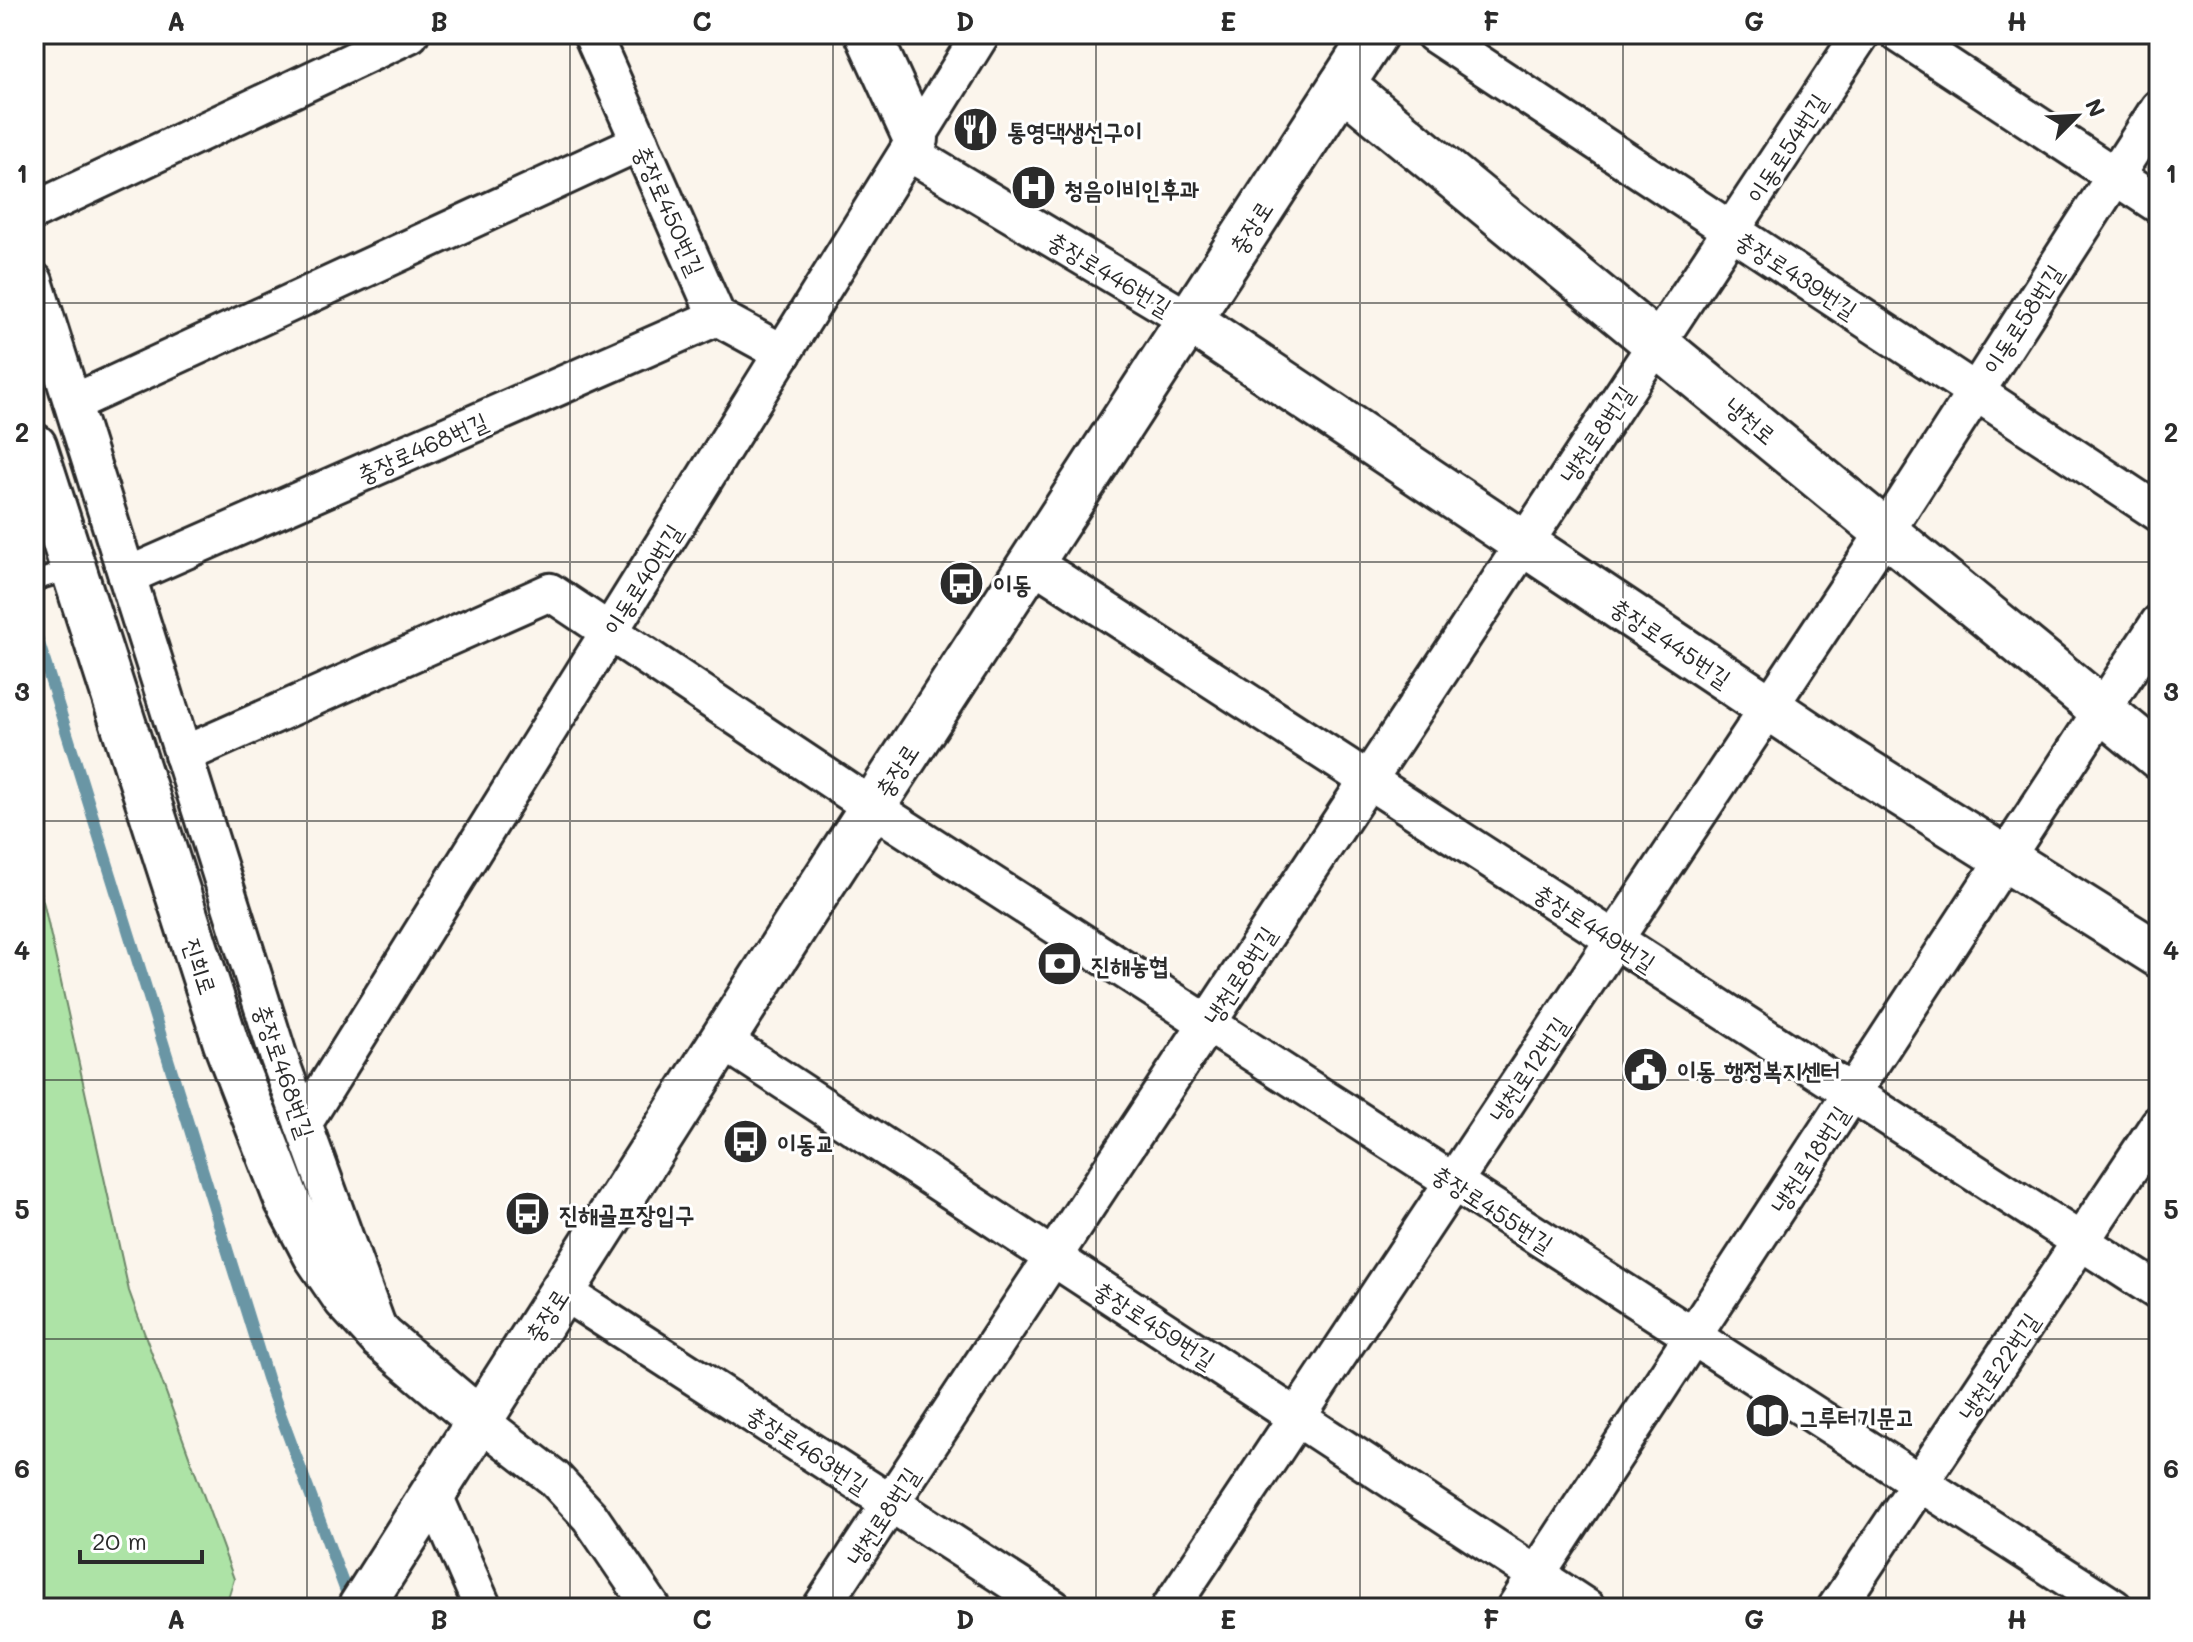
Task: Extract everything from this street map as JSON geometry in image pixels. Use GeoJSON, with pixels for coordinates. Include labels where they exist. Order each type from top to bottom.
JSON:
{"type":"FeatureCollection","features":[{"type":"Feature","properties":{"kind":"main road"},"geometry":{"type":"LineString","coordinates":[[868,34],[912,145]]}},
{"type":"Feature","properties":{"kind":"main road","name":"충장로"},"geometry":{"type":"LineString","coordinates":[[360,1608],[872,807],[1375,34]]}},
{"type":"Feature","properties":{"kind":"main road","name":"냉천로"},"geometry":{"type":"LineString","coordinates":[[1342,85],[2159,757]]}},
{"type":"Feature","properties":{"kind":"main road","name":"충장로445번길"},"geometry":{"type":"LineString","coordinates":[[1189,320],[1769,707],[2159,955]]}},
{"type":"Feature","properties":{"kind":"main road","name":"진희로"},"geometry":{"type":"LineString","coordinates":[[34,446],[53,576],[287,1200],[316,1255],[346,1299],[382,1338],[479,1420]]}},
{"type":"Feature","properties":{"kind":"street"},"geometry":{"type":"LineString","coordinates":[[34,211],[410,34]]}},
{"type":"Feature","properties":{"kind":"street","name":"충장로450번길"},"geometry":{"type":"LineString","coordinates":[[592,34],[717,317]]}},
{"type":"Feature","properties":{"kind":"street","name":"이동로40번길"},"geometry":{"type":"LineString","coordinates":[[303,1124],[981,34]]}},
{"type":"Feature","properties":{"kind":"street","name":"충장로439번길"},"geometry":{"type":"LineString","coordinates":[[1434,34],[2159,513]]}},
{"type":"Feature","properties":{"kind":"street","name":"이동로54번길"},"geometry":{"type":"LineString","coordinates":[[1657,342],[1861,34]]}},
{"type":"Feature","properties":{"kind":"street"},"geometry":{"type":"LineString","coordinates":[[1899,34],[2159,205]]}},
{"type":"Feature","properties":{"kind":"street","name":"이동로58번길"},"geometry":{"type":"LineString","coordinates":[[1886,531],[2159,108]]}},
{"type":"Feature","properties":{"kind":"street"},"geometry":{"type":"LineString","coordinates":[[73,403],[640,142]]}},
{"type":"Feature","properties":{"kind":"street","name":"충장로446번길"},"geometry":{"type":"LineString","coordinates":[[912,145],[1189,320]]}},
{"type":"Feature","properties":{"kind":"street","name":"충장로468번길"},"geometry":{"type":"LineString","coordinates":[[34,281],[279,1058],[382,1338]]}},
{"type":"Feature","properties":{"kind":"street"},"geometry":{"type":"LineString","coordinates":[[717,317],[783,353]]}},
{"type":"Feature","properties":{"kind":"street","name":"충장로468번길"},"geometry":{"type":"LineString","coordinates":[[127,576],[717,317]]}},
{"type":"Feature","properties":{"kind":"street","name":"냉천로8번길"},"geometry":{"type":"LineString","coordinates":[[821,1608],[1657,342]]}},
{"type":"Feature","properties":{"kind":"street","name":"냉천로12번길"},"geometry":{"type":"LineString","coordinates":[[1170,1608],[1886,531]]}},
{"type":"Feature","properties":{"kind":"street","name":"충장로449번길"},"geometry":{"type":"LineString","coordinates":[[1031,562],[2159,1292]]}},
{"type":"Feature","properties":{"kind":"street"},"geometry":{"type":"LineString","coordinates":[[183,755],[550,592],[609,633]]}},
{"type":"Feature","properties":{"kind":"street","name":"냉천로18번길"},"geometry":{"type":"LineString","coordinates":[[1515,1608],[2159,623]]}},
{"type":"Feature","properties":{"kind":"street","name":"충장로455번길"},"geometry":{"type":"LineString","coordinates":[[609,633],[872,807],[2114,1608]]}},
{"type":"Feature","properties":{"kind":"street","name":"충장로459번길"},"geometry":{"type":"LineString","coordinates":[[722,1040],[1587,1608]]}},
{"type":"Feature","properties":{"kind":"street","name":"냉천로22번길"},"geometry":{"type":"LineString","coordinates":[[1836,1608],[2159,1124]]}},
{"type":"Feature","properties":{"kind":"street","name":"충장로463번길"},"geometry":{"type":"LineString","coordinates":[[562,1291],[1053,1608]]}},
{"type":"Feature","properties":{"kind":"street"},"geometry":{"type":"LineString","coordinates":[[479,1420],[554,1478],[590,1517],[652,1608]]}},
{"type":"Feature","properties":{"kind":"street"},"geometry":{"type":"LineString","coordinates":[[428,1501],[483,1608]]}},
{"type":"Feature","properties":{"kind":"green space"},"geometry":{"type":"Polygon","coordinates":[[[34,872],[44,905],[129,1291],[234,1579],[225,1608],[34,1608],[34,872]]]}},
{"type":"Feature","properties":{"kind":"waterway"},"geometry":{"type":"LineString","coordinates":[[34,627],[267,1378],[351,1605]]}},
{"type":"Feature","properties":{"kind":"place","name":"통영댁생선구이"},"geometry":{"type":"Point","coordinates":[976,130]}},
{"type":"Feature","properties":{"kind":"place","name":"청음이비인후과"},"geometry":{"type":"Point","coordinates":[1033,188]}},
{"type":"Feature","properties":{"kind":"place","name":"이동"},"geometry":{"type":"Point","coordinates":[962,583]}},
{"type":"Feature","properties":{"kind":"place","name":"진해농협"},"geometry":{"type":"Point","coordinates":[1060,964]}},
{"type":"Feature","properties":{"kind":"place","name":"이동 행정복지센터"},"geometry":{"type":"Point","coordinates":[1646,1069]}},
{"type":"Feature","properties":{"kind":"place","name":"이동교"},"geometry":{"type":"Point","coordinates":[746,1142]}},
{"type":"Feature","properties":{"kind":"place","name":"진해골프장입구"},"geometry":{"type":"Point","coordinates":[528,1213]}},
{"type":"Feature","properties":{"kind":"place","name":"그루터기문고"},"geometry":{"type":"Point","coordinates":[1768,1416]}}]}
